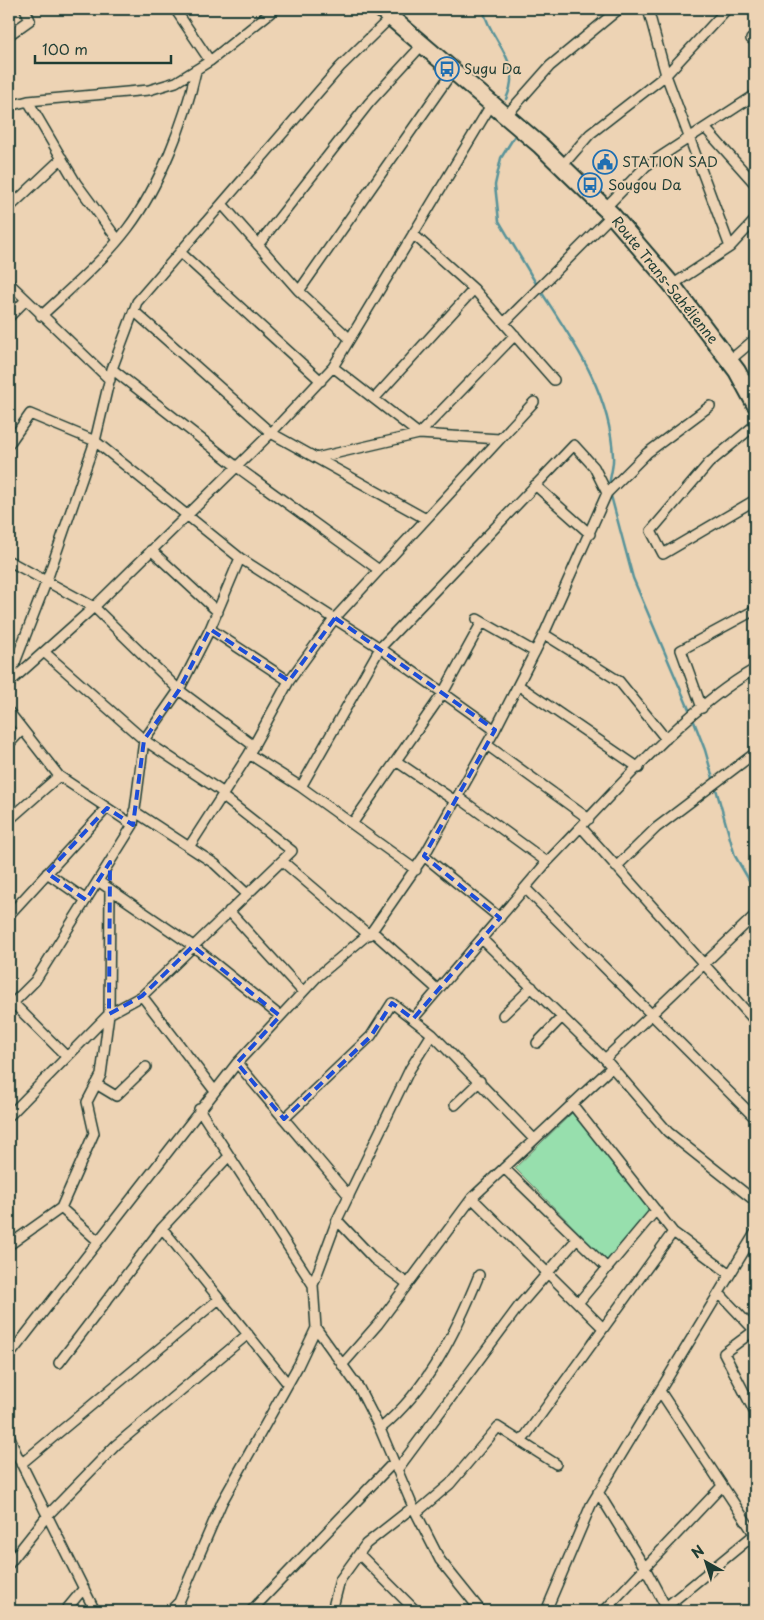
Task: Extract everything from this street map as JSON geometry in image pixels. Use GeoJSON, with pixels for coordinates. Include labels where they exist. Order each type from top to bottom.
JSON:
{"type":"FeatureCollection","features":[{"type":"Feature","properties":{"kind":"highway","name":"Route Trans-Sahélienne"},"geometry":{"type":"LineString","coordinates":[[386,13],[562,166],[609,211],[672,285],[729,361],[755,404]]}},
{"type":"Feature","properties":{"kind":"street"},"geometry":{"type":"LineString","coordinates":[[9,35],[30,20],[25,9]]}},
{"type":"Feature","properties":{"kind":"street"},"geometry":{"type":"LineString","coordinates":[[175,9],[210,61]]}},
{"type":"Feature","properties":{"kind":"street"},"geometry":{"type":"LineString","coordinates":[[9,106],[28,102],[149,90],[176,82],[210,61],[275,9]]}},
{"type":"Feature","properties":{"kind":"street"},"geometry":{"type":"LineString","coordinates":[[505,117],[550,66],[619,9]]}},
{"type":"Feature","properties":{"kind":"street"},"geometry":{"type":"LineString","coordinates":[[648,9],[666,75],[730,246]]}},
{"type":"Feature","properties":{"kind":"street"},"geometry":{"type":"LineString","coordinates":[[562,166],[590,134],[666,75],[728,9]]}},
{"type":"Feature","properties":{"kind":"street"},"geometry":{"type":"LineString","coordinates":[[9,678],[47,580],[95,440],[112,369],[137,302],[386,13]]}},
{"type":"Feature","properties":{"kind":"street"},"geometry":{"type":"LineString","coordinates":[[258,245],[369,103],[423,44]]}},
{"type":"Feature","properties":{"kind":"street"},"geometry":{"type":"LineString","coordinates":[[41,316],[118,240],[144,205],[188,108],[196,71]]}},
{"type":"Feature","properties":{"kind":"street"},"geometry":{"type":"LineString","coordinates":[[298,291],[453,71]]}},
{"type":"Feature","properties":{"kind":"street"},"geometry":{"type":"LineString","coordinates":[[504,323],[609,211],[646,166],[706,129],[755,95]]}},
{"type":"Feature","properties":{"kind":"street"},"geometry":{"type":"LineString","coordinates":[[28,102],[97,214],[118,240]]}},
{"type":"Feature","properties":{"kind":"street"},"geometry":{"type":"LineString","coordinates":[[9,684],[94,607],[186,514],[271,433],[333,367],[491,105]]}},
{"type":"Feature","properties":{"kind":"street"},"geometry":{"type":"LineString","coordinates":[[706,129],[755,184]]}},
{"type":"Feature","properties":{"kind":"street"},"geometry":{"type":"LineString","coordinates":[[9,208],[62,158]]}},
{"type":"Feature","properties":{"kind":"street"},"geometry":{"type":"LineString","coordinates":[[222,204],[298,291],[350,339]]}},
{"type":"Feature","properties":{"kind":"street"},"geometry":{"type":"LineString","coordinates":[[672,285],[730,246],[755,220]]}},
{"type":"Feature","properties":{"kind":"street"},"geometry":{"type":"LineString","coordinates":[[413,234],[474,289],[554,380]]}},
{"type":"Feature","properties":{"kind":"street"},"geometry":{"type":"LineString","coordinates":[[180,253],[321,381]]}},
{"type":"Feature","properties":{"kind":"street"},"geometry":{"type":"LineString","coordinates":[[9,284],[110,380]]}},
{"type":"Feature","properties":{"kind":"street"},"geometry":{"type":"LineString","coordinates":[[374,399],[474,289]]}},
{"type":"Feature","properties":{"kind":"street"},"geometry":{"type":"LineString","coordinates":[[9,317],[26,301]]}},
{"type":"Feature","properties":{"kind":"street"},"geometry":{"type":"LineString","coordinates":[[134,311],[271,433],[426,519]]}},
{"type":"Feature","properties":{"kind":"street"},"geometry":{"type":"LineString","coordinates":[[419,434],[515,335]]}},
{"type":"Feature","properties":{"kind":"street"},"geometry":{"type":"LineString","coordinates":[[729,361],[755,339]]}},
{"type":"Feature","properties":{"kind":"street"},"geometry":{"type":"LineString","coordinates":[[333,367],[419,434]]}},
{"type":"Feature","properties":{"kind":"street"},"geometry":{"type":"LineString","coordinates":[[112,369],[236,467],[379,570]]}},
{"type":"Feature","properties":{"kind":"street"},"geometry":{"type":"LineString","coordinates":[[189,847],[251,750],[289,682],[335,618],[534,402]]}},
{"type":"Feature","properties":{"kind":"street"},"geometry":{"type":"LineString","coordinates":[[9,1356],[199,1109],[237,1063],[302,991],[371,933],[416,870],[487,745],[544,634],[607,494],[647,453],[710,406]]}},
{"type":"Feature","properties":{"kind":"street"},"geometry":{"type":"LineString","coordinates":[[9,444],[30,414],[95,440],[240,558],[380,648],[495,730]]}},
{"type":"Feature","properties":{"kind":"street"},"geometry":{"type":"LineString","coordinates":[[755,425],[710,463],[651,531],[663,554],[755,500]]}},
{"type":"Feature","properties":{"kind":"street"},"geometry":{"type":"LineString","coordinates":[[316,458],[419,434],[500,439]]}},
{"type":"Feature","properties":{"kind":"street"},"geometry":{"type":"LineString","coordinates":[[301,787],[380,648],[574,445],[594,467],[607,494]]}},
{"type":"Feature","properties":{"kind":"street"},"geometry":{"type":"LineString","coordinates":[[535,485],[590,534]]}},
{"type":"Feature","properties":{"kind":"street"},"geometry":{"type":"LineString","coordinates":[[152,550],[218,612]]}},
{"type":"Feature","properties":{"kind":"street"},"geometry":{"type":"LineString","coordinates":[[67,1057],[11,1005],[35,981],[133,825],[144,740],[179,690],[210,630],[240,558]]}},
{"type":"Feature","properties":{"kind":"street"},"geometry":{"type":"LineString","coordinates":[[9,561],[94,607],[179,690],[251,750],[416,870]]}},
{"type":"Feature","properties":{"kind":"street"},"geometry":{"type":"LineString","coordinates":[[702,708],[681,650],[755,610]]}},
{"type":"Feature","properties":{"kind":"street"},"geometry":{"type":"LineString","coordinates":[[352,824],[443,693],[480,621],[535,652]]}},
{"type":"Feature","properties":{"kind":"street"},"geometry":{"type":"LineString","coordinates":[[210,630],[289,682]]}},
{"type":"Feature","properties":{"kind":"street"},"geometry":{"type":"LineString","coordinates":[[544,634],[619,680],[666,739]]}},
{"type":"Feature","properties":{"kind":"street"},"geometry":{"type":"LineString","coordinates":[[9,1116],[109,1014],[142,996],[292,851],[223,794],[144,740],[44,652]]}},
{"type":"Feature","properties":{"kind":"street"},"geometry":{"type":"LineString","coordinates":[[413,1019],[547,862],[666,739],[733,682],[755,669]]}},
{"type":"Feature","properties":{"kind":"street"},"geometry":{"type":"LineString","coordinates":[[518,685],[639,768]]}},
{"type":"Feature","properties":{"kind":"street"},"geometry":{"type":"LineString","coordinates":[[9,712],[58,776],[133,825]]}},
{"type":"Feature","properties":{"kind":"street"},"geometry":{"type":"LineString","coordinates":[[9,744],[22,730]]}},
{"type":"Feature","properties":{"kind":"street"},"geometry":{"type":"LineString","coordinates":[[487,745],[589,819]]}},
{"type":"Feature","properties":{"kind":"street"},"geometry":{"type":"LineString","coordinates":[[616,867],[656,828],[755,753]]}},
{"type":"Feature","properties":{"kind":"street"},"geometry":{"type":"LineString","coordinates":[[396,760],[457,799],[547,862]]}},
{"type":"Feature","properties":{"kind":"street"},"geometry":{"type":"LineString","coordinates":[[9,820],[58,776]]}},
{"type":"Feature","properties":{"kind":"street"},"geometry":{"type":"LineString","coordinates":[[9,915],[107,808]]}},
{"type":"Feature","properties":{"kind":"street"},"geometry":{"type":"LineString","coordinates":[[134,811],[215,864],[247,894]]}},
{"type":"Feature","properties":{"kind":"street"},"geometry":{"type":"LineString","coordinates":[[581,827],[755,1021]]}},
{"type":"Feature","properties":{"kind":"street"},"geometry":{"type":"LineString","coordinates":[[424,856],[500,918]]}},
{"type":"Feature","properties":{"kind":"street"},"geometry":{"type":"LineString","coordinates":[[282,861],[438,990]]}},
{"type":"Feature","properties":{"kind":"street"},"geometry":{"type":"LineString","coordinates":[[47,873],[86,900]]}},
{"type":"Feature","properties":{"kind":"street"},"geometry":{"type":"LineString","coordinates":[[98,881],[193,946],[280,1016]]}},
{"type":"Feature","properties":{"kind":"street"},"geometry":{"type":"LineString","coordinates":[[525,888],[755,1118]]}},
{"type":"Feature","properties":{"kind":"street"},"geometry":{"type":"LineString","coordinates":[[9,1245],[61,1208],[94,1133],[87,1102],[101,1075],[109,1014],[110,889]]}},
{"type":"Feature","properties":{"kind":"street"},"geometry":{"type":"LineString","coordinates":[[229,911],[302,991]]}},
{"type":"Feature","properties":{"kind":"street"},"geometry":{"type":"LineString","coordinates":[[605,1059],[755,915]]}},
{"type":"Feature","properties":{"kind":"street"},"geometry":{"type":"LineString","coordinates":[[482,938],[605,1059],[668,1132],[755,1201]]}},
{"type":"Feature","properties":{"kind":"street"},"geometry":{"type":"LineString","coordinates":[[503,1015],[532,987]]}},
{"type":"Feature","properties":{"kind":"street"},"geometry":{"type":"LineString","coordinates":[[142,996],[214,1090]]}},
{"type":"Feature","properties":{"kind":"street"},"geometry":{"type":"LineString","coordinates":[[284,1119],[371,1036],[392,1003],[432,1034],[480,1081],[534,1139]]}},
{"type":"Feature","properties":{"kind":"street"},"geometry":{"type":"LineString","coordinates":[[537,1043],[562,1017]]}},
{"type":"Feature","properties":{"kind":"street"},"geometry":{"type":"LineString","coordinates":[[170,1611],[180,1602],[222,1502],[288,1384],[316,1328],[313,1285],[337,1220],[410,1069],[432,1034]]}},
{"type":"Feature","properties":{"kind":"street"},"geometry":{"type":"LineString","coordinates":[[237,1063],[349,1196]]}},
{"type":"Feature","properties":{"kind":"street"},"geometry":{"type":"LineString","coordinates":[[96,1084],[116,1096],[146,1067]]}},
{"type":"Feature","properties":{"kind":"street"},"geometry":{"type":"LineString","coordinates":[[342,1365],[378,1324],[472,1198],[612,1067]]}},
{"type":"Feature","properties":{"kind":"street"},"geometry":{"type":"LineString","coordinates":[[455,1105],[480,1081]]}},
{"type":"Feature","properties":{"kind":"street"},"geometry":{"type":"LineString","coordinates":[[572,1104],[673,1232],[730,1274]]}},
{"type":"Feature","properties":{"kind":"street"},"geometry":{"type":"LineString","coordinates":[[199,1109],[313,1285]]}},
{"type":"Feature","properties":{"kind":"street"},"geometry":{"type":"LineString","coordinates":[[58,1363],[162,1228],[230,1156]]}},
{"type":"Feature","properties":{"kind":"street"},"geometry":{"type":"LineString","coordinates":[[504,1168],[607,1268]]}},
{"type":"Feature","properties":{"kind":"street"},"geometry":{"type":"LineString","coordinates":[[472,1198],[603,1328]]}},
{"type":"Feature","properties":{"kind":"street"},"geometry":{"type":"LineString","coordinates":[[61,1208],[98,1241]]}},
{"type":"Feature","properties":{"kind":"street"},"geometry":{"type":"LineString","coordinates":[[578,1303],[656,1210]]}},
{"type":"Feature","properties":{"kind":"street"},"geometry":{"type":"LineString","coordinates":[[337,1220],[374,1259],[408,1284]]}},
{"type":"Feature","properties":{"kind":"street"},"geometry":{"type":"LineString","coordinates":[[162,1228],[288,1384]]}},
{"type":"Feature","properties":{"kind":"street"},"geometry":{"type":"LineString","coordinates":[[521,1442],[673,1232]]}},
{"type":"Feature","properties":{"kind":"street"},"geometry":{"type":"LineString","coordinates":[[546,1611],[598,1492],[755,1233]]}},
{"type":"Feature","properties":{"kind":"street"},"geometry":{"type":"LineString","coordinates":[[251,1611],[396,1466],[519,1306],[577,1239]]}},
{"type":"Feature","properties":{"kind":"street"},"geometry":{"type":"LineString","coordinates":[[380,1429],[402,1411],[434,1367],[460,1321],[479,1275]]}},
{"type":"Feature","properties":{"kind":"street"},"geometry":{"type":"LineString","coordinates":[[719,1293],[755,1330],[724,1353],[755,1413]]}},
{"type":"Feature","properties":{"kind":"street"},"geometry":{"type":"LineString","coordinates":[[21,1464],[219,1298]]}},
{"type":"Feature","properties":{"kind":"street"},"geometry":{"type":"LineString","coordinates":[[316,1328],[359,1388],[380,1429],[414,1510],[440,1560],[481,1611]]}},
{"type":"Feature","properties":{"kind":"street"},"geometry":{"type":"LineString","coordinates":[[9,1564],[47,1516],[116,1445],[248,1334]]}},
{"type":"Feature","properties":{"kind":"street"},"geometry":{"type":"LineString","coordinates":[[598,1492],[645,1568],[667,1609],[755,1534],[660,1391]]}},
{"type":"Feature","properties":{"kind":"street"},"geometry":{"type":"LineString","coordinates":[[332,1611],[340,1580],[366,1544],[450,1484],[498,1427],[556,1464]]}},
{"type":"Feature","properties":{"kind":"street"},"geometry":{"type":"LineString","coordinates":[[9,1434],[21,1464],[96,1611]]}},
{"type":"Feature","properties":{"kind":"street"},"geometry":{"type":"LineString","coordinates":[[9,1460],[16,1453]]}},
{"type":"Feature","properties":{"kind":"street"},"geometry":{"type":"LineString","coordinates":[[604,1611],[722,1486]]}},
{"type":"Feature","properties":{"kind":"street"},"geometry":{"type":"LineString","coordinates":[[359,1554],[416,1611]]}},
{"type":"Feature","properties":{"kind":"street"},"geometry":{"type":"LineString","coordinates":[[65,1611],[84,1588]]}},
{"type":"Feature","properties":{"kind":"highlighted area"},"geometry":{"type":"Polygon","coordinates":[[[335,618],[495,730],[424,856],[500,918],[413,1019],[392,1003],[371,1036],[284,1119],[237,1063],[280,1016],[193,946],[142,996],[109,1014],[110,862],[86,900],[47,873],[107,808],[133,825],[144,740],[179,690],[210,629],[289,681],[335,618]]]}},
{"type":"Feature","properties":{"kind":"green space"},"geometry":{"type":"Polygon","coordinates":[[[572,1113],[653,1211],[608,1262],[515,1168],[572,1113]]]}},
{"type":"Feature","properties":{"kind":"waterway"},"geometry":{"type":"LineString","coordinates":[[483,9],[492,32],[509,63],[511,85],[506,99]]}},
{"type":"Feature","properties":{"kind":"waterway"},"geometry":{"type":"LineString","coordinates":[[514,137],[501,158],[495,185],[499,221],[537,285]]}},
{"type":"Feature","properties":{"kind":"waterway"},"geometry":{"type":"LineString","coordinates":[[540,290],[588,368],[605,410],[613,456],[609,486]]}},
{"type":"Feature","properties":{"kind":"waterway"},"geometry":{"type":"LineString","coordinates":[[610,492],[633,578],[691,714]]}},
{"type":"Feature","properties":{"kind":"waterway"},"geometry":{"type":"LineString","coordinates":[[693,719],[705,750],[735,856],[755,890]]}},
{"type":"Feature","properties":{"kind":"place","name":"Sugu Da"},"geometry":{"type":"Point","coordinates":[447,69]}},
{"type":"Feature","properties":{"kind":"place","name":"STATION SAD"},"geometry":{"type":"Point","coordinates":[605,162]}},
{"type":"Feature","properties":{"kind":"place","name":"Sougou Da"},"geometry":{"type":"Point","coordinates":[590,185]}}]}
